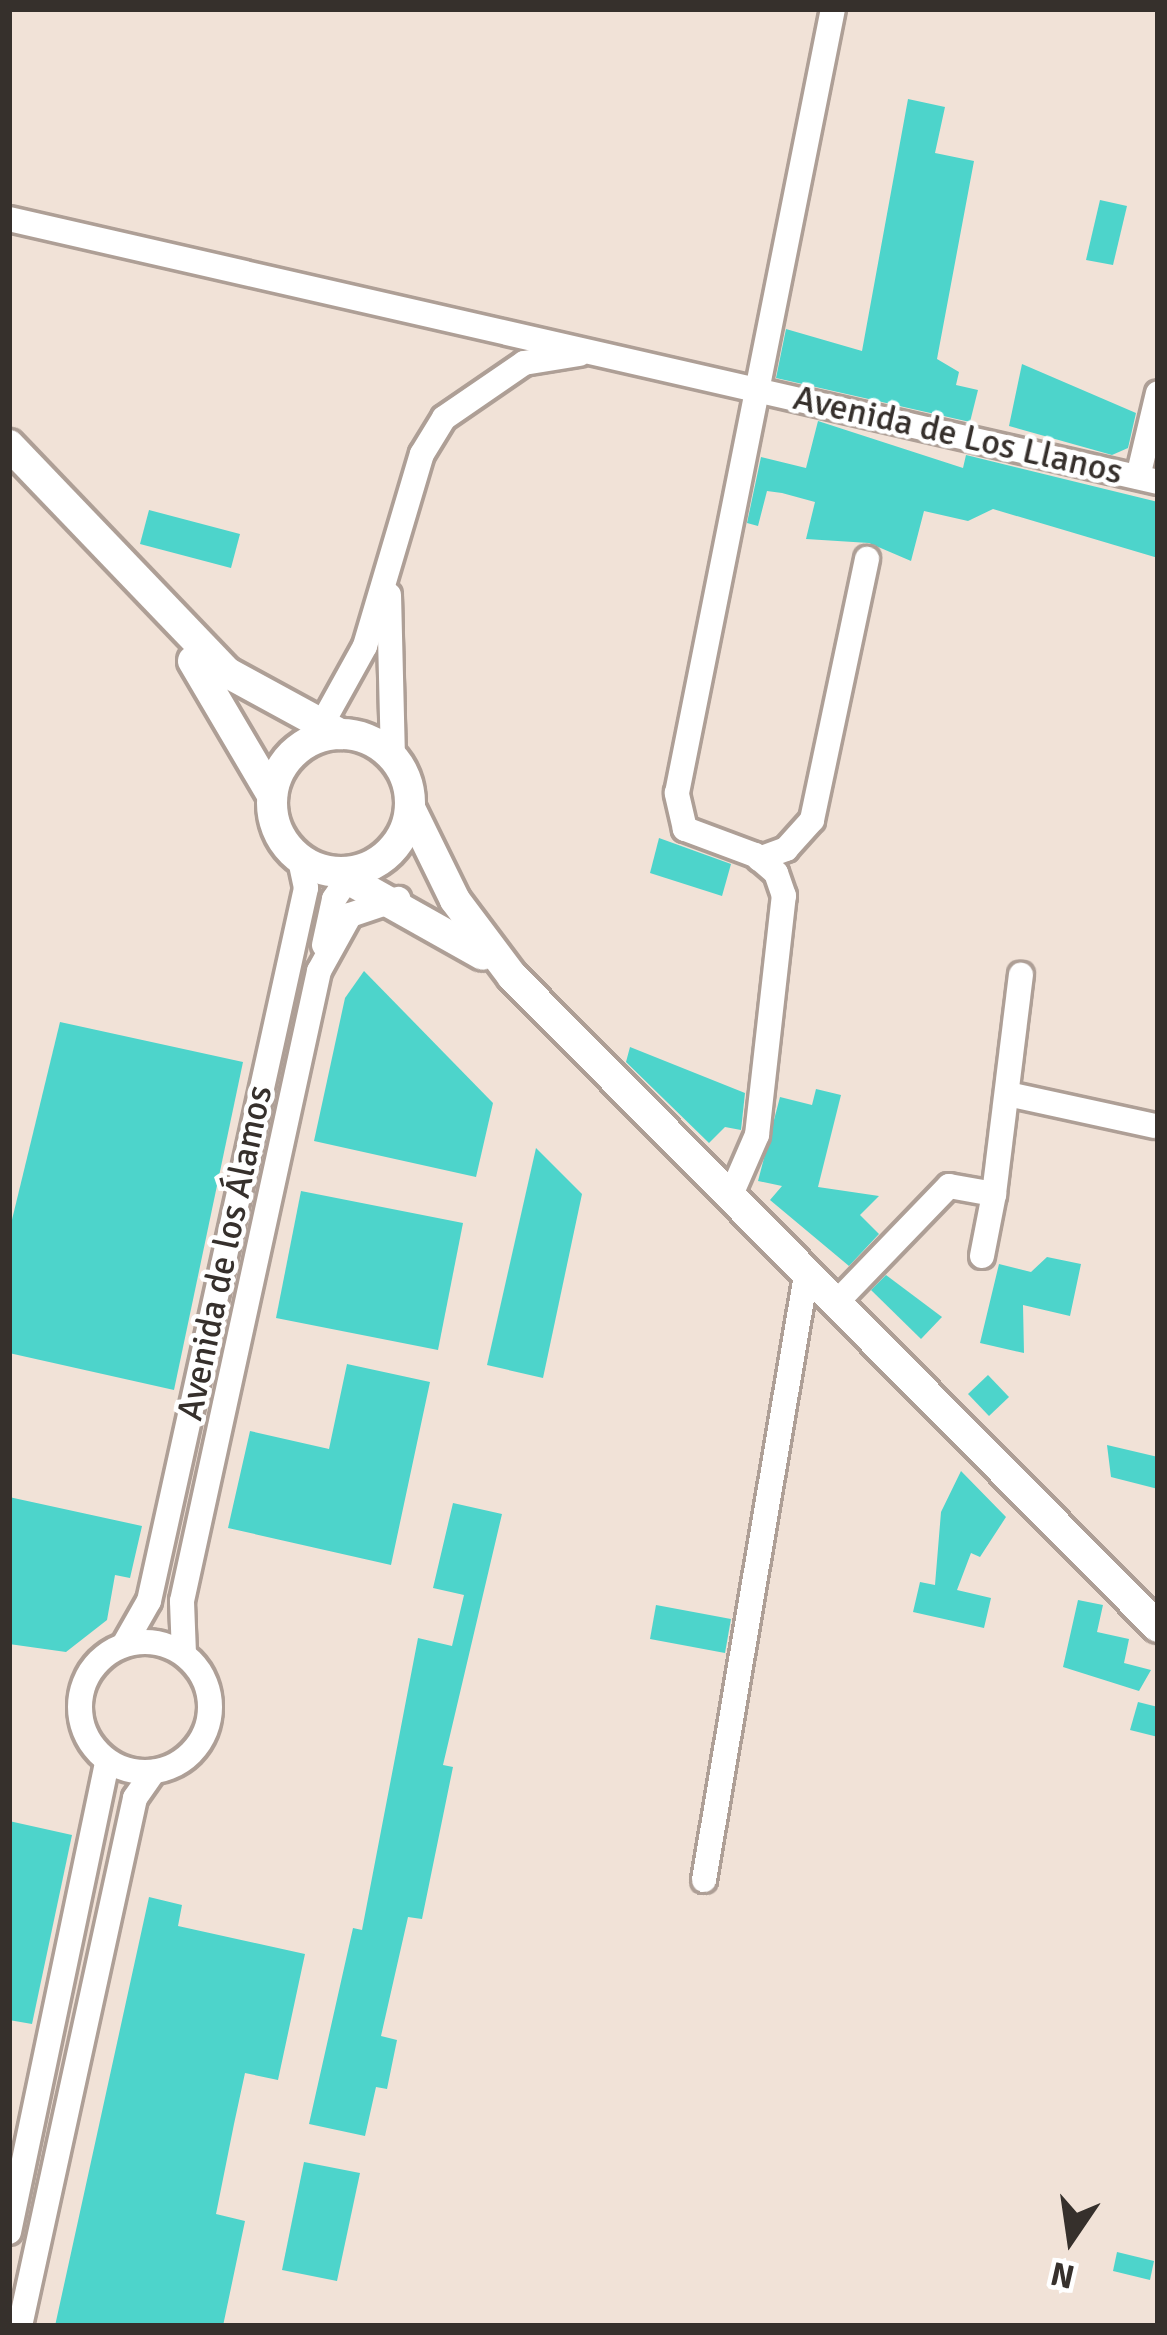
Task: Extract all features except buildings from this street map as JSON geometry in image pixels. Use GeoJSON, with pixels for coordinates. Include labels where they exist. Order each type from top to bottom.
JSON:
{"type":"FeatureCollection","features":[{"type":"Feature","properties":{"kind":"main road"},"geometry":{"type":"LineString","coordinates":[[9,445],[116,562],[228,673],[325,734],[393,757],[410,808],[454,900],[512,976],[1158,1627]]}},
{"type":"Feature","properties":{"kind":"main road"},"geometry":{"type":"LineString","coordinates":[[116,562],[214,688],[272,795],[274,819],[300,859],[345,873],[398,899],[512,976]]}},
{"type":"Feature","properties":{"kind":"main road"},"geometry":{"type":"LineString","coordinates":[[272,795],[293,753],[325,734]]}},
{"type":"Feature","properties":{"kind":"main road"},"geometry":{"type":"LineString","coordinates":[[345,873],[398,843],[410,808]]}},
{"type":"Feature","properties":{"kind":"street"},"geometry":{"type":"LineString","coordinates":[[730,1196],[757,1135],[784,896],[759,859],[685,829],[676,812],[833,9]]}},
{"type":"Feature","properties":{"kind":"street","name":"Avenida de Los Llanos"},"geometry":{"type":"LineString","coordinates":[[9,219],[1148,480]]}},
{"type":"Feature","properties":{"kind":"street"},"geometry":{"type":"LineString","coordinates":[[325,734],[388,587],[422,454],[444,418],[524,363],[605,354]]}},
{"type":"Feature","properties":{"kind":"street"},"geometry":{"type":"LineString","coordinates":[[1148,480],[1158,393]]}},
{"type":"Feature","properties":{"kind":"street"},"geometry":{"type":"LineString","coordinates":[[759,859],[786,849],[812,820],[867,559]]}},
{"type":"Feature","properties":{"kind":"street"},"geometry":{"type":"LineString","coordinates":[[388,587],[393,757]]}},
{"type":"Feature","properties":{"kind":"street"},"geometry":{"type":"LineString","coordinates":[[278,706],[320,699],[349,682]]}},
{"type":"Feature","properties":{"kind":"street","name":"Avenida de los Álamos"},"geometry":{"type":"LineString","coordinates":[[124,1643],[149,1601],[306,888],[300,859]]}},
{"type":"Feature","properties":{"kind":"street","name":"Avenida de los Álamos"},"geometry":{"type":"LineString","coordinates":[[184,1654],[182,1601],[319,971],[345,873]]}},
{"type":"Feature","properties":{"kind":"street","name":"Avenida de los Álamos"},"geometry":{"type":"LineString","coordinates":[[319,971],[350,915],[398,899]]}},
{"type":"Feature","properties":{"kind":"street"},"geometry":{"type":"LineString","coordinates":[[982,1256],[1021,975]]}},
{"type":"Feature","properties":{"kind":"street"},"geometry":{"type":"LineString","coordinates":[[1008,1094],[1155,1126]]}},
{"type":"Feature","properties":{"kind":"street"},"geometry":{"type":"LineString","coordinates":[[835,1304],[949,1186],[994,1194]]}},
{"type":"Feature","properties":{"kind":"street"},"geometry":{"type":"LineString","coordinates":[[704,1880],[806,1275]]}},
{"type":"Feature","properties":{"kind":"street"},"geometry":{"type":"LineString","coordinates":[[9,2232],[107,1764],[82,1725],[82,1694],[89,1673],[124,1643],[184,1654],[209,1691],[210,1719],[188,1757],[153,1772],[135,1798],[20,2326]]}},
{"type":"Feature","properties":{"kind":"street"},"geometry":{"type":"LineString","coordinates":[[107,1764],[153,1772]]}}]}
